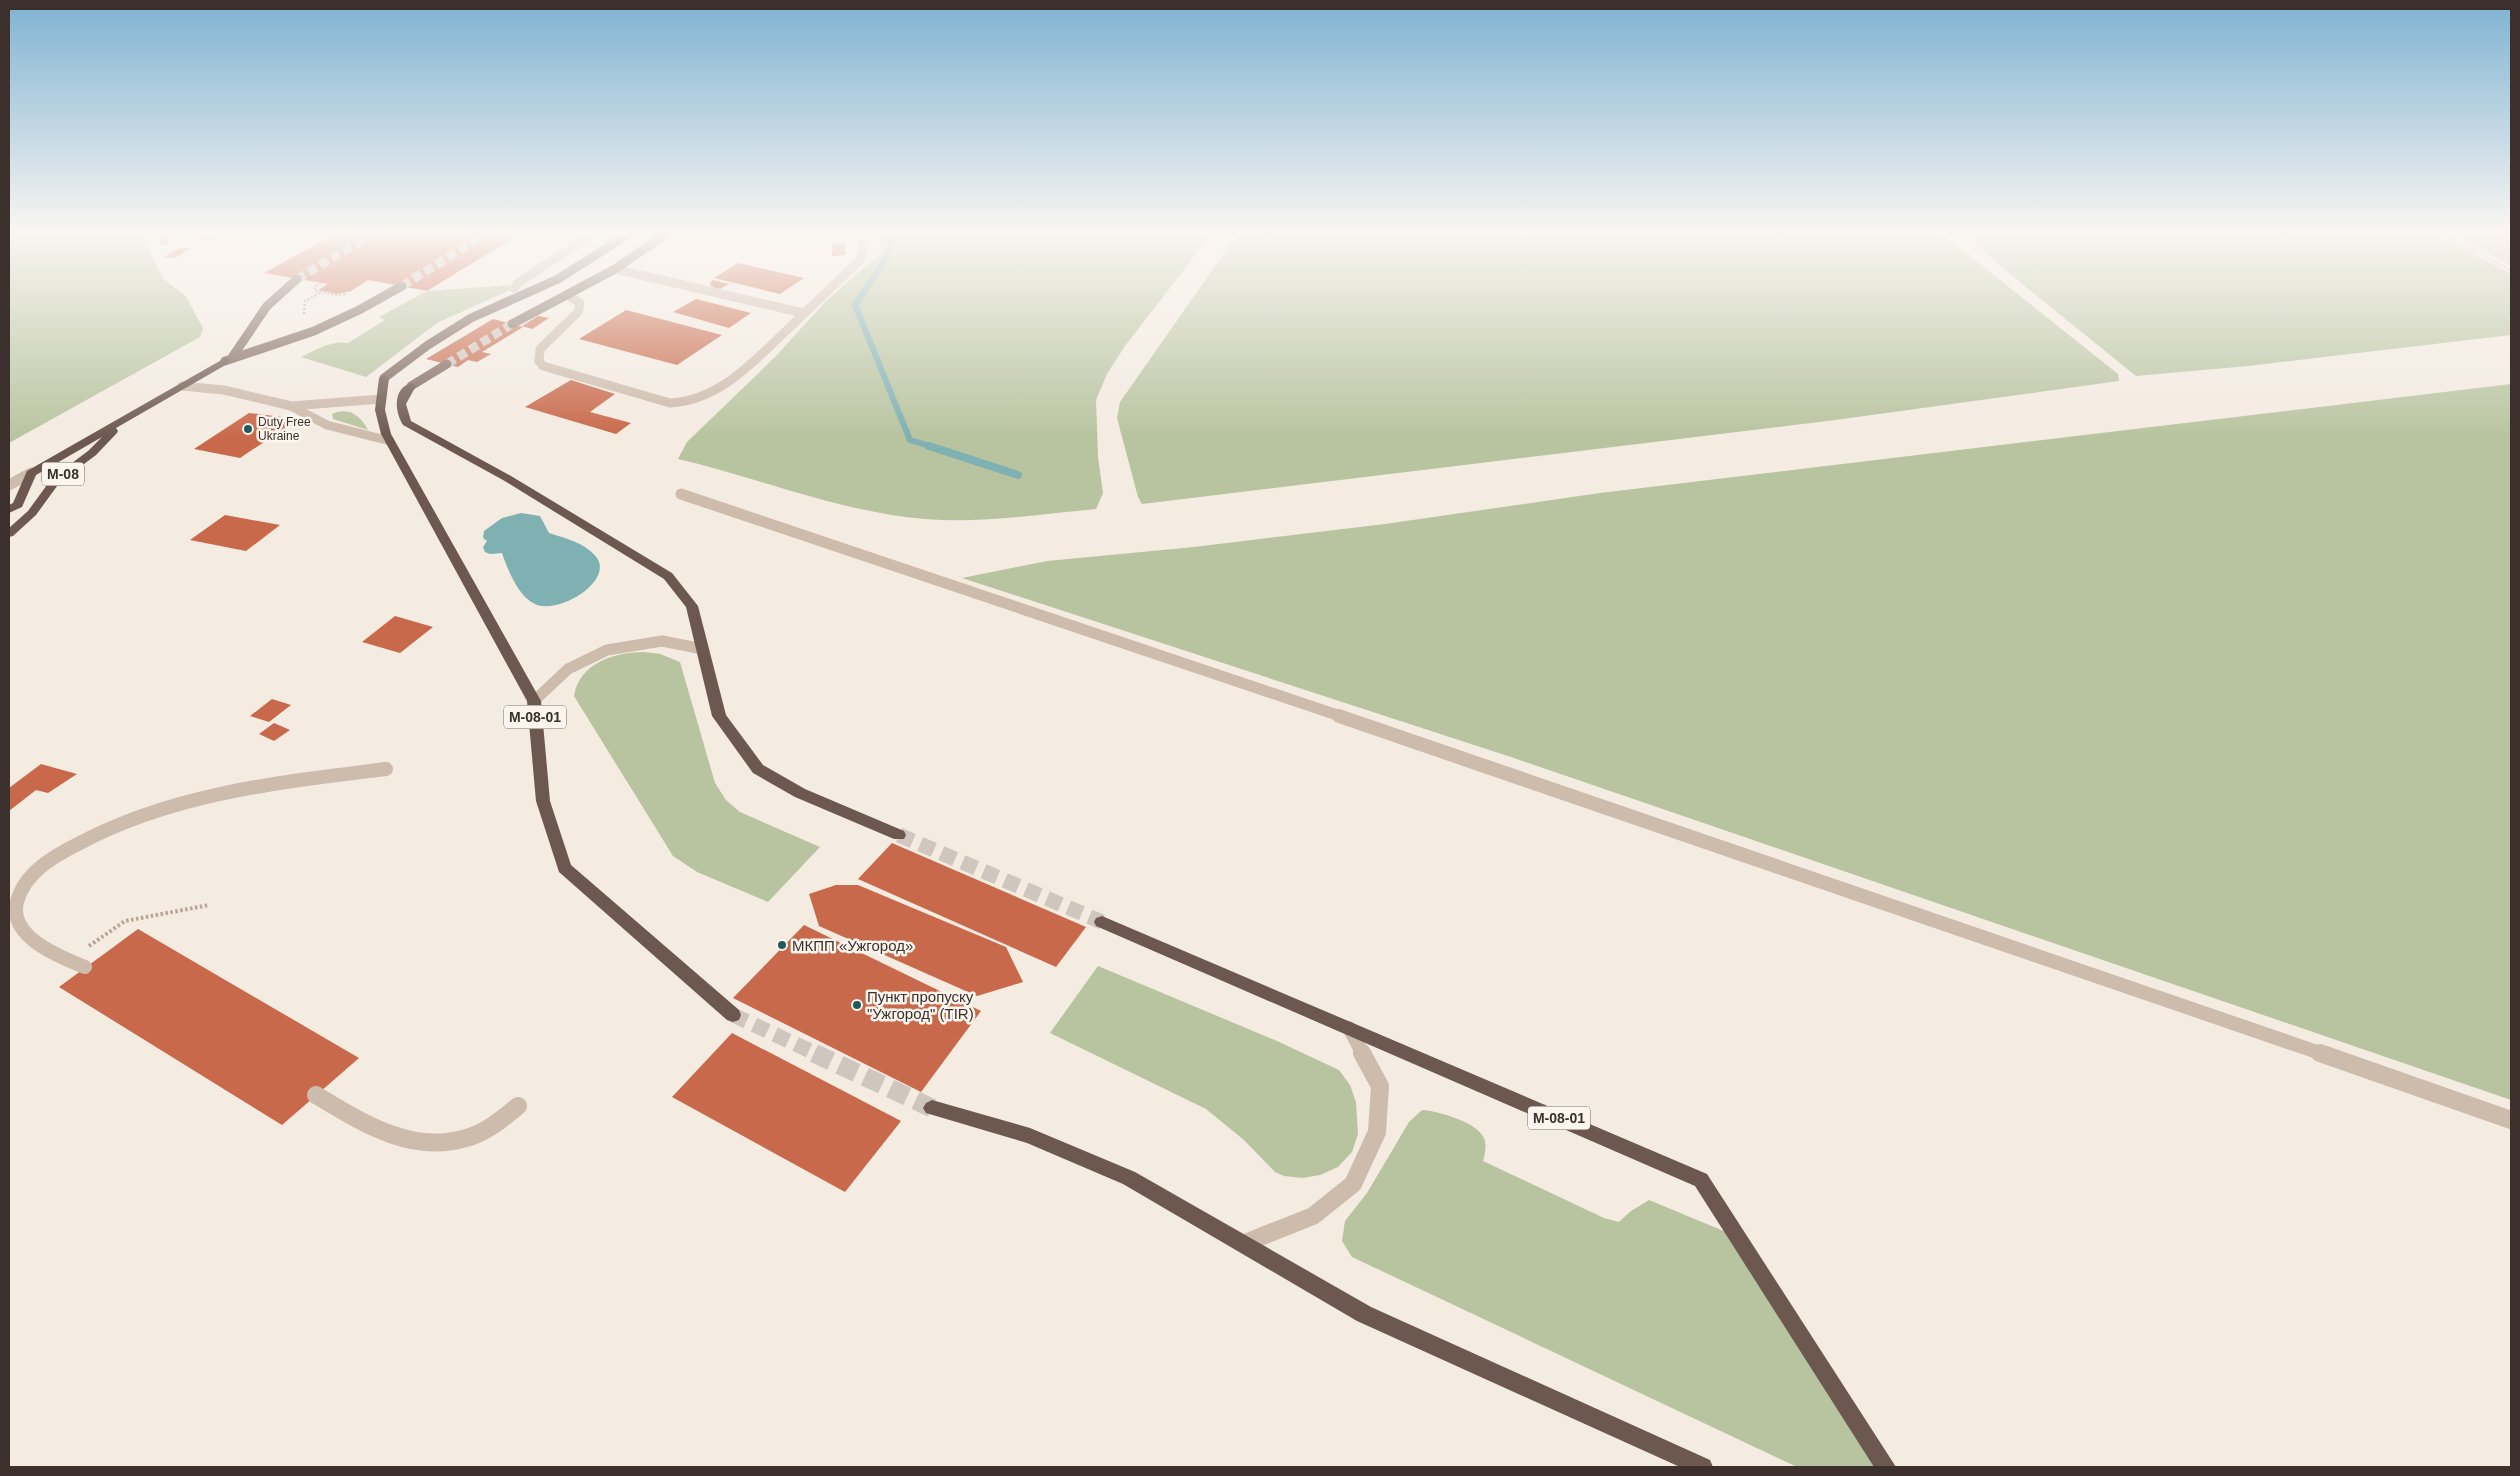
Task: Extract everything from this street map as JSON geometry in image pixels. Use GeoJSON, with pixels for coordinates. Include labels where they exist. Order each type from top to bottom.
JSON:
{"type":"FeatureCollection","features":[{"type":"Feature","properties":{"kind":"highway","name":"М-08"},"geometry":{"type":"LineString","coordinates":[[9,510],[18,505],[31,472],[229,358]]}},
{"type":"Feature","properties":{"kind":"highway","name":"М-08-01"},"geometry":{"type":"LineString","coordinates":[[384,378],[380,410],[390,441],[534,701],[543,801],[564,868],[733,1015]]}},
{"type":"Feature","properties":{"kind":"highway"},"geometry":{"type":"LineString","coordinates":[[411,386],[401,398],[400,410],[407,423],[508,478],[668,576],[692,606],[719,716],[758,770],[800,793],[899,835]]}},
{"type":"Feature","properties":{"kind":"highway","name":"М-08"},"geometry":{"type":"LineString","coordinates":[[9,534],[32,513],[56,480],[92,453],[124,419]]}},
{"type":"Feature","properties":{"kind":"highway","name":"М-08-01"},"geometry":{"type":"LineString","coordinates":[[1102,922],[1701,1180],[1886,1467]]}},
{"type":"Feature","properties":{"kind":"highway"},"geometry":{"type":"LineString","coordinates":[[932,1108],[1030,1136],[1129,1178],[1245,1243],[1364,1314],[1702,1467]]}},
{"type":"Feature","properties":{"kind":"main road"},"geometry":{"type":"LineString","coordinates":[[229,358],[273,301]]}},
{"type":"Feature","properties":{"kind":"main road"},"geometry":{"type":"LineString","coordinates":[[229,358],[264,350],[318,330],[377,301]]}},
{"type":"Feature","properties":{"kind":"main road"},"geometry":{"type":"LineString","coordinates":[[384,378],[428,345],[471,318],[509,301]]}},
{"type":"Feature","properties":{"kind":"main road"},"geometry":{"type":"LineString","coordinates":[[512,324],[556,301]]}},
{"type":"Feature","properties":{"kind":"main road"},"geometry":{"type":"LineString","coordinates":[[411,386],[447,364]]}},
{"type":"Feature","properties":{"kind":"street"},"geometry":{"type":"LineString","coordinates":[[577,301],[580,303],[578,312],[540,350],[539,361],[543,366],[670,403],[682,403],[701,398],[726,385],[816,301]]}},
{"type":"Feature","properties":{"kind":"street"},"geometry":{"type":"LineString","coordinates":[[751,301],[803,313]]}},
{"type":"Feature","properties":{"kind":"street"},"geometry":{"type":"LineString","coordinates":[[182,386],[224,390],[291,406],[381,399]]}},
{"type":"Feature","properties":{"kind":"street"},"geometry":{"type":"LineString","coordinates":[[291,406],[307,417],[329,427],[390,441]]}},
{"type":"Feature","properties":{"kind":"street"},"geometry":{"type":"LineString","coordinates":[[9,485],[31,472]]}},
{"type":"Feature","properties":{"kind":"street"},"geometry":{"type":"LineString","coordinates":[[681,494],[1250,685],[1956,926],[2511,1120]]}},
{"type":"Feature","properties":{"kind":"street"},"geometry":{"type":"LineString","coordinates":[[534,701],[568,669],[606,650],[662,641],[703,649]]}},
{"type":"Feature","properties":{"kind":"street"},"geometry":{"type":"LineString","coordinates":[[85,967],[44,948],[20,925],[15,910],[18,895],[29,877],[51,859],[112,826],[185,802],[260,786],[386,769]]}},
{"type":"Feature","properties":{"kind":"street"},"geometry":{"type":"LineString","coordinates":[[1245,1243],[1313,1216],[1353,1184],[1377,1132],[1380,1086],[1349,1028]]}},
{"type":"Feature","properties":{"kind":"street"},"geometry":{"type":"LineString","coordinates":[[316,1095],[391,1135],[410,1142],[428,1145],[446,1143],[479,1132],[518,1106]]}},
{"type":"Feature","properties":{"kind":"path"},"geometry":{"type":"LineString","coordinates":[[69,961],[125,921],[208,905]]}},
{"type":"Feature","properties":{"kind":"green space"},"geometry":{"type":"Polygon","coordinates":[[[9,301],[188,301],[203,328],[200,337],[9,443],[9,301]]]}},
{"type":"Feature","properties":{"kind":"green space"},"geometry":{"type":"Polygon","coordinates":[[[409,301],[486,301],[437,323],[366,377],[301,357],[330,344],[348,343],[385,320],[379,317],[409,301]]]}},
{"type":"Feature","properties":{"kind":"green space"},"geometry":{"type":"Polygon","coordinates":[[[826,301],[1160,301],[1125,346],[1107,374],[1096,400],[1098,457],[1103,493],[1096,509],[989,519],[925,519],[893,515],[831,502],[678,459],[687,442],[775,357],[826,301]]]}},
{"type":"Feature","properties":{"kind":"green space"},"geometry":{"type":"Polygon","coordinates":[[[1191,301],[2026,301],[2118,374],[2119,381],[1835,420],[1142,504],[1138,497],[1117,418],[1120,402],[1191,301]]]}},
{"type":"Feature","properties":{"kind":"green space"},"geometry":{"type":"Polygon","coordinates":[[[2043,301],[2511,301],[2511,335],[2248,366],[2136,376],[2043,301]]]}},
{"type":"Feature","properties":{"kind":"green space"},"geometry":{"type":"Polygon","coordinates":[[[2511,384],[2511,1100],[1511,757],[962,578],[1047,561],[1194,547],[1385,524],[1600,493],[2511,384]]]}},
{"type":"Feature","properties":{"kind":"green space"},"geometry":{"type":"Polygon","coordinates":[[[342,411],[356,415],[368,430],[333,419],[332,414],[342,411]]]}},
{"type":"Feature","properties":{"kind":"green space"},"geometry":{"type":"Polygon","coordinates":[[[644,652],[660,654],[680,662],[715,783],[726,800],[740,812],[820,847],[768,902],[697,872],[673,856],[574,696],[577,685],[583,675],[600,662],[622,654],[644,652]]]}},
{"type":"Feature","properties":{"kind":"green space"},"geometry":{"type":"Polygon","coordinates":[[[1098,966],[1277,1041],[1339,1070],[1350,1085],[1356,1102],[1358,1134],[1352,1152],[1338,1167],[1320,1175],[1303,1178],[1284,1176],[1275,1172],[1244,1140],[1206,1109],[1050,1033],[1098,966]]]}},
{"type":"Feature","properties":{"kind":"green space"},"geometry":{"type":"Polygon","coordinates":[[[1422,1110],[1456,1118],[1466,1122],[1480,1132],[1485,1144],[1483,1161],[1604,1218],[1619,1222],[1631,1211],[1649,1200],[1726,1232],[1877,1467],[1797,1467],[1352,1257],[1342,1241],[1345,1221],[1367,1193],[1409,1122],[1422,1110]]]}},
{"type":"Feature","properties":{"kind":"water"},"geometry":{"type":"Polygon","coordinates":[[[521,513],[540,516],[549,533],[587,548],[597,558],[600,567],[597,577],[581,594],[557,605],[545,606],[535,604],[519,589],[502,553],[490,554],[485,552],[483,547],[487,541],[483,538],[484,531],[502,518],[521,513]]]}},
{"type":"Feature","properties":{"kind":"building"},"geometry":{"type":"Polygon","coordinates":[[[693,301],[703,301],[751,313],[729,328],[673,312],[693,301]]]}},
{"type":"Feature","properties":{"kind":"building"},"geometry":{"type":"Polygon","coordinates":[[[626,310],[722,335],[677,365],[579,339],[626,310]]]}},
{"type":"Feature","properties":{"kind":"building"},"geometry":{"type":"Polygon","coordinates":[[[538,316],[549,318],[532,329],[522,326],[538,316]]]}},
{"type":"Feature","properties":{"kind":"building"},"geometry":{"type":"Polygon","coordinates":[[[493,319],[523,327],[482,352],[491,354],[477,362],[468,360],[458,367],[426,359],[493,319]]]}},
{"type":"Feature","properties":{"kind":"building"},"geometry":{"type":"Polygon","coordinates":[[[571,380],[615,394],[590,412],[631,423],[616,434],[525,407],[571,380]]]}},
{"type":"Feature","properties":{"kind":"building"},"geometry":{"type":"Polygon","coordinates":[[[249,413],[282,417],[279,419],[294,422],[240,458],[194,449],[249,413]]]}},
{"type":"Feature","properties":{"kind":"building"},"geometry":{"type":"Polygon","coordinates":[[[225,515],[280,525],[246,551],[190,540],[225,515]]]}},
{"type":"Feature","properties":{"kind":"building"},"geometry":{"type":"Polygon","coordinates":[[[395,616],[433,627],[400,653],[362,642],[395,616]]]}},
{"type":"Feature","properties":{"kind":"building"},"geometry":{"type":"Polygon","coordinates":[[[272,699],[291,705],[269,722],[250,716],[272,699]]]}},
{"type":"Feature","properties":{"kind":"building"},"geometry":{"type":"Polygon","coordinates":[[[274,723],[290,730],[274,741],[259,734],[274,723]]]}},
{"type":"Feature","properties":{"kind":"building"},"geometry":{"type":"Polygon","coordinates":[[[41,764],[77,774],[48,793],[36,790],[9,811],[9,788],[41,764]]]}},
{"type":"Feature","properties":{"kind":"building"},"geometry":{"type":"Polygon","coordinates":[[[892,843],[1086,927],[1056,967],[858,879],[892,843]]]}},
{"type":"Feature","properties":{"kind":"building"},"geometry":{"type":"Polygon","coordinates":[[[836,885],[858,885],[1006,947],[1023,982],[977,996],[819,926],[809,894],[836,885]]]}},
{"type":"Feature","properties":{"kind":"building","name":"Пункт пропуску \"Ужгород\" (TIR)"},"geometry":{"type":"Polygon","coordinates":[[[804,925],[981,1011],[921,1092],[733,998],[804,925]]]}},
{"type":"Feature","properties":{"kind":"building"},"geometry":{"type":"Polygon","coordinates":[[[138,929],[359,1058],[282,1125],[59,987],[138,929]]]}},
{"type":"Feature","properties":{"kind":"building"},"geometry":{"type":"Polygon","coordinates":[[[732,1033],[901,1121],[845,1192],[672,1097],[732,1033]]]}},
{"type":"Feature","properties":{"kind":"waterway"},"geometry":{"type":"LineString","coordinates":[[858,301],[855,305],[910,440],[933,447]]}},
{"type":"Feature","properties":{"kind":"waterway"},"geometry":{"type":"LineString","coordinates":[[929,446],[1018,475]]}},
{"type":"Feature","properties":{"kind":"tunnel"},"geometry":{"type":"LineString","coordinates":[[447,364],[512,324]]}},
{"type":"Feature","properties":{"kind":"tunnel"},"geometry":{"type":"LineString","coordinates":[[899,835],[1102,922]]}},
{"type":"Feature","properties":{"kind":"tunnel"},"geometry":{"type":"LineString","coordinates":[[733,1015],[817,1054]]}},
{"type":"Feature","properties":{"kind":"tunnel"},"geometry":{"type":"LineString","coordinates":[[814,1053],[932,1108]]}},
{"type":"Feature","properties":{"kind":"place","name":"Duty Free Ukraine"},"geometry":{"type":"Point","coordinates":[248,429]}},
{"type":"Feature","properties":{"kind":"place","name":"МКПП «Ужгород»"},"geometry":{"type":"Point","coordinates":[782,945]}},
{"type":"Feature","properties":{"kind":"place","name":"Пункт пропуску \"Ужгород\" (TIR)"},"geometry":{"type":"Point","coordinates":[857,1005]}}]}
